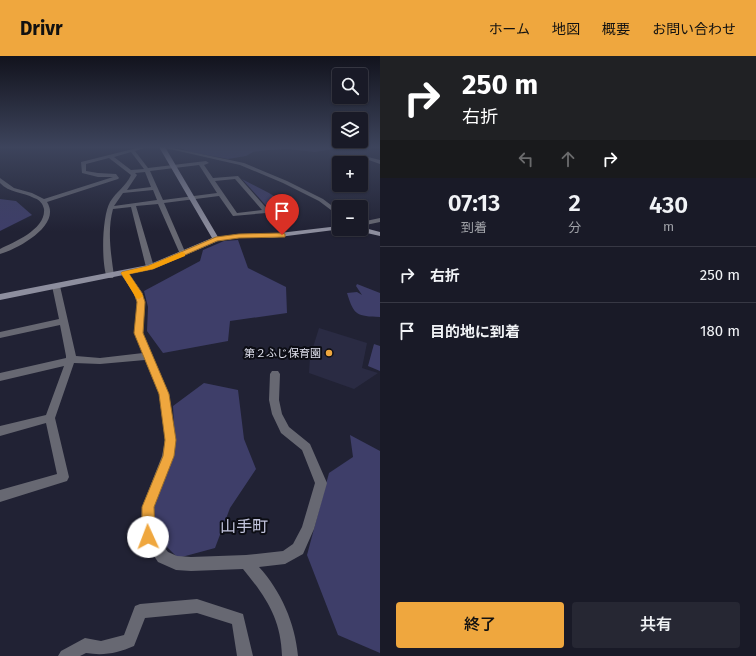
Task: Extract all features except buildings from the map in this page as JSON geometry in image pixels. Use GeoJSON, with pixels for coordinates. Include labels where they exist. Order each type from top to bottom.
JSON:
{"type":"FeatureCollection","features":[{"type":"Feature","properties":{"kind":"street"},"geometry":{"type":"LineString","coordinates":[[43,201],[116,178],[114,175],[98,175]]}},
{"type":"Feature","properties":{"kind":"street"},"geometry":{"type":"LineString","coordinates":[[110,276],[107,230],[110,208],[121,192],[131,182],[134,175]]}},
{"type":"Feature","properties":{"kind":"street"},"geometry":{"type":"LineString","coordinates":[[149,175],[183,254]]}},
{"type":"Feature","properties":{"kind":"street"},"geometry":{"type":"LineString","coordinates":[[179,175],[216,239]]}},
{"type":"Feature","properties":{"kind":"street"},"geometry":{"type":"LineString","coordinates":[[208,175],[211,180],[235,215],[266,211],[236,177],[211,180]]}},
{"type":"Feature","properties":{"kind":"street"},"geometry":{"type":"LineString","coordinates":[[269,175],[321,200],[332,209]]}},
{"type":"Feature","properties":{"kind":"street"},"geometry":{"type":"LineString","coordinates":[[0,180],[5,187],[36,196],[43,201],[47,208],[47,215],[40,228],[0,252]]}},
{"type":"Feature","properties":{"kind":"street"},"geometry":{"type":"LineString","coordinates":[[121,192],[155,188]]}},
{"type":"Feature","properties":{"kind":"street"},"geometry":{"type":"LineString","coordinates":[[110,208],[221,194]]}},
{"type":"Feature","properties":{"kind":"street"},"geometry":{"type":"LineString","coordinates":[[133,205],[150,268]]}},
{"type":"Feature","properties":{"kind":"street"},"geometry":{"type":"LineString","coordinates":[[368,223],[380,220]]}},
{"type":"Feature","properties":{"kind":"street"},"geometry":{"type":"LineString","coordinates":[[0,296],[150,268],[216,239],[239,236],[271,236],[332,229]]}},
{"type":"Feature","properties":{"kind":"street"},"geometry":{"type":"LineString","coordinates":[[368,231],[380,234]]}},
{"type":"Feature","properties":{"kind":"street"},"geometry":{"type":"LineString","coordinates":[[124,273],[138,293],[141,302],[139,333],[164,394],[170,440],[168,456],[148,507],[148,537],[162,557],[176,563],[191,564],[246,562],[285,557],[298,549],[308,529],[320,483],[306,447],[285,430],[277,414],[274,400],[275,374]]}},
{"type":"Feature","properties":{"kind":"street"},"geometry":{"type":"LineString","coordinates":[[0,496],[63,477],[50,418],[71,360],[56,286]]}},
{"type":"Feature","properties":{"kind":"street"},"geometry":{"type":"LineString","coordinates":[[0,335],[64,321]]}},
{"type":"Feature","properties":{"kind":"street"},"geometry":{"type":"LineString","coordinates":[[0,377],[78,359],[100,361],[148,356]]}},
{"type":"Feature","properties":{"kind":"street"},"geometry":{"type":"LineString","coordinates":[[0,431],[50,418]]}},
{"type":"Feature","properties":{"kind":"street"},"geometry":{"type":"LineString","coordinates":[[246,562],[268,589],[277,607],[290,644],[290,656]]}},
{"type":"Feature","properties":{"kind":"street"},"geometry":{"type":"LineString","coordinates":[[66,656],[85,645],[101,648],[129,641],[140,611],[197,606],[238,619],[246,656]]}},
{"type":"Feature","properties":{"kind":"shaded area"},"geometry":{"type":"Polygon","coordinates":[[[242,179],[268,192],[282,202],[269,209],[242,179]]]}},
{"type":"Feature","properties":{"kind":"shaded area"},"geometry":{"type":"Polygon","coordinates":[[[0,199],[16,201],[32,215],[0,231],[0,199]]]}},
{"type":"Feature","properties":{"kind":"shaded area"},"geometry":{"type":"Polygon","coordinates":[[[238,240],[248,268],[286,287],[287,313],[230,321],[228,341],[163,353],[147,331],[148,307],[144,291],[200,261],[203,250],[224,241],[238,240]]]}},
{"type":"Feature","properties":{"kind":"shaded area"},"geometry":{"type":"Polygon","coordinates":[[[357,284],[380,293],[380,317],[361,315],[354,310],[347,293],[357,292],[362,295],[356,286],[357,284]]]}},
{"type":"Feature","properties":{"kind":"shaded area"},"geometry":{"type":"Polygon","coordinates":[[[319,328],[367,343],[362,368],[378,373],[354,389],[309,373],[310,357],[319,328]]]}},
{"type":"Feature","properties":{"kind":"shaded area"},"geometry":{"type":"Polygon","coordinates":[[[374,344],[380,346],[380,371],[368,366],[374,344]]]}},
{"type":"Feature","properties":{"kind":"shaded area"},"geometry":{"type":"Polygon","coordinates":[[[204,383],[238,390],[244,439],[256,469],[230,508],[215,548],[178,558],[158,538],[152,509],[175,446],[173,406],[204,383]]]}},
{"type":"Feature","properties":{"kind":"shaded area"},"geometry":{"type":"Polygon","coordinates":[[[350,435],[380,451],[380,653],[338,635],[307,555],[329,473],[353,457],[350,435]]]}},
{"type":"Feature","properties":{"kind":"slow traffic"},"geometry":{"type":"LineString","coordinates":[[139,296],[124,273],[150,268],[182,254]]}},
{"type":"Feature","properties":{"kind":"place","name":"第２ふじ保育園"},"geometry":{"type":"Point","coordinates":[329,353]}},
{"type":"Feature","properties":{"kind":"district","name":"山手町"},"geometry":{"type":"Point","coordinates":[244,526]}},
{"type":"Feature","properties":{"kind":"route"},"geometry":{"type":"LineString","coordinates":[[148,537],[148,507],[168,456],[170,440],[164,394],[139,333],[138,326],[141,302],[138,293],[124,273],[150,268],[216,239],[239,236],[282,235]]}}]}
